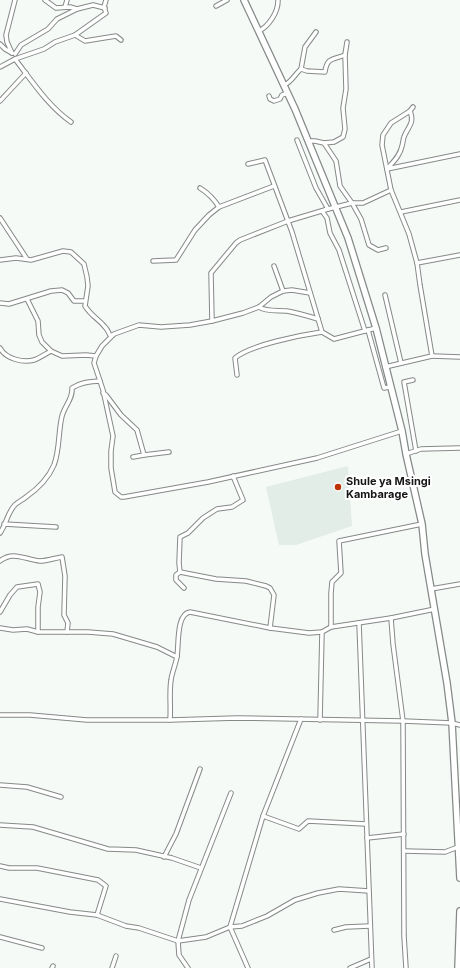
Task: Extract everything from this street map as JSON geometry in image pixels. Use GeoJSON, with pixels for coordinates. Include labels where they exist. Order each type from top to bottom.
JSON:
{"type":"FeatureCollection","features":[{"type":"Feature","properties":{"kind":"main road"},"geometry":{"type":"LineString","coordinates":[[244,0],[309,141],[359,270],[376,328],[402,430],[422,524],[452,723],[460,878]]}},
{"type":"Feature","properties":{"kind":"main road"},"geometry":{"type":"LineString","coordinates":[[458,968],[460,911]]}},
{"type":"Feature","properties":{"kind":"street"},"geometry":{"type":"LineString","coordinates":[[14,53],[7,42],[6,35],[16,0]]}},
{"type":"Feature","properties":{"kind":"street"},"geometry":{"type":"LineString","coordinates":[[45,0],[56,8],[65,7],[77,9]]}},
{"type":"Feature","properties":{"kind":"street"},"geometry":{"type":"LineString","coordinates":[[65,7],[66,0]]}},
{"type":"Feature","properties":{"kind":"street"},"geometry":{"type":"LineString","coordinates":[[0,67],[15,59],[44,49],[55,42],[75,35],[106,13],[106,0]]}},
{"type":"Feature","properties":{"kind":"street"},"geometry":{"type":"LineString","coordinates":[[216,6],[227,0]]}},
{"type":"Feature","properties":{"kind":"street"},"geometry":{"type":"LineString","coordinates":[[259,31],[264,29],[278,9],[278,1]]}},
{"type":"Feature","properties":{"kind":"street"},"geometry":{"type":"LineString","coordinates":[[14,53],[21,45],[48,29],[57,18],[77,9],[93,6],[105,8]]}},
{"type":"Feature","properties":{"kind":"street"},"geometry":{"type":"LineString","coordinates":[[284,85],[287,84],[301,69],[305,47],[316,32]]}},
{"type":"Feature","properties":{"kind":"street"},"geometry":{"type":"LineString","coordinates":[[75,35],[85,41],[116,36],[121,40]]}},
{"type":"Feature","properties":{"kind":"street"},"geometry":{"type":"LineString","coordinates":[[309,141],[324,143],[334,142],[343,137],[345,129],[343,108],[346,89],[345,55],[347,42]]}},
{"type":"Feature","properties":{"kind":"street"},"geometry":{"type":"LineString","coordinates":[[0,44],[5,50],[24,56]]}},
{"type":"Feature","properties":{"kind":"street"},"geometry":{"type":"LineString","coordinates":[[301,69],[307,71],[325,72],[326,64],[330,59],[345,55]]}},
{"type":"Feature","properties":{"kind":"street"},"geometry":{"type":"LineString","coordinates":[[20,66],[20,61],[24,56]]}},
{"type":"Feature","properties":{"kind":"street"},"geometry":{"type":"LineString","coordinates":[[15,59],[46,99],[71,122]]}},
{"type":"Feature","properties":{"kind":"street"},"geometry":{"type":"LineString","coordinates":[[0,101],[26,73]]}},
{"type":"Feature","properties":{"kind":"street"},"geometry":{"type":"LineString","coordinates":[[269,96],[270,99],[274,101],[280,99],[288,93]]}},
{"type":"Feature","properties":{"kind":"street"},"geometry":{"type":"LineString","coordinates":[[387,169],[397,159],[402,148],[404,136],[411,126],[411,109],[391,123],[383,135],[382,145],[391,190],[401,212],[417,263],[432,356]]}},
{"type":"Feature","properties":{"kind":"street"},"geometry":{"type":"LineString","coordinates":[[297,140],[316,188],[328,209]]}},
{"type":"Feature","properties":{"kind":"street"},"geometry":{"type":"LineString","coordinates":[[324,143],[336,161],[340,186],[352,202],[361,220],[369,245],[378,250],[386,248]]}},
{"type":"Feature","properties":{"kind":"street"},"geometry":{"type":"LineString","coordinates":[[387,169],[460,154]]}},
{"type":"Feature","properties":{"kind":"street"},"geometry":{"type":"LineString","coordinates":[[248,164],[265,160],[288,221],[322,332]]}},
{"type":"Feature","properties":{"kind":"street"},"geometry":{"type":"LineString","coordinates":[[153,261],[176,260],[196,230],[209,215],[219,208],[274,186]]}},
{"type":"Feature","properties":{"kind":"street"},"geometry":{"type":"LineString","coordinates":[[200,188],[215,200],[219,208]]}},
{"type":"Feature","properties":{"kind":"street"},"geometry":{"type":"LineString","coordinates":[[212,322],[211,273],[240,240],[288,221],[352,202],[363,203],[391,190]]}},
{"type":"Feature","properties":{"kind":"street"},"geometry":{"type":"LineString","coordinates":[[401,212],[460,200]]}},
{"type":"Feature","properties":{"kind":"street"},"geometry":{"type":"LineString","coordinates":[[322,211],[327,218],[330,234],[339,250],[367,331],[384,388],[390,387]]}},
{"type":"Feature","properties":{"kind":"street"},"geometry":{"type":"LineString","coordinates":[[0,218],[27,259]]}},
{"type":"Feature","properties":{"kind":"street"},"geometry":{"type":"LineString","coordinates":[[0,260],[16,258],[27,259],[63,251],[73,254],[84,264],[88,286],[85,306],[90,314],[103,325],[110,335],[139,325],[161,327],[212,322],[258,307],[271,297],[283,291],[292,290],[310,293]]}},
{"type":"Feature","properties":{"kind":"street"},"geometry":{"type":"LineString","coordinates":[[417,263],[460,255]]}},
{"type":"Feature","properties":{"kind":"street"},"geometry":{"type":"LineString","coordinates":[[274,266],[283,291]]}},
{"type":"Feature","properties":{"kind":"street"},"geometry":{"type":"LineString","coordinates":[[0,303],[10,304],[51,291],[62,290],[68,293],[74,301],[85,301]]}},
{"type":"Feature","properties":{"kind":"street"},"geometry":{"type":"LineString","coordinates":[[384,295],[401,363]]}},
{"type":"Feature","properties":{"kind":"street"},"geometry":{"type":"LineString","coordinates":[[27,299],[38,321],[39,335],[42,342],[51,351],[62,356],[96,356]]}},
{"type":"Feature","properties":{"kind":"street"},"geometry":{"type":"LineString","coordinates":[[258,307],[266,310],[281,310],[301,314],[318,320]]}},
{"type":"Feature","properties":{"kind":"street"},"geometry":{"type":"LineString","coordinates":[[237,375],[235,358],[239,354],[305,334],[322,332],[334,339],[376,328]]}},
{"type":"Feature","properties":{"kind":"street"},"geometry":{"type":"LineString","coordinates":[[114,334],[102,346],[94,363],[113,436],[111,451],[113,484],[115,492],[121,497],[208,482],[317,458],[402,430]]}},
{"type":"Feature","properties":{"kind":"street"},"geometry":{"type":"LineString","coordinates":[[0,348],[5,354],[14,359],[30,360],[35,360],[51,351]]}},
{"type":"Feature","properties":{"kind":"street"},"geometry":{"type":"LineString","coordinates":[[385,367],[432,356],[460,356]]}},
{"type":"Feature","properties":{"kind":"street"},"geometry":{"type":"LineString","coordinates":[[413,380],[404,382],[416,451]]}},
{"type":"Feature","properties":{"kind":"street"},"geometry":{"type":"LineString","coordinates":[[0,533],[5,519],[14,506],[35,490],[48,477],[55,464],[62,415],[73,394],[72,388],[85,383],[100,382]]}},
{"type":"Feature","properties":{"kind":"street"},"geometry":{"type":"LineString","coordinates":[[103,393],[121,415],[137,430],[144,455]]}},
{"type":"Feature","properties":{"kind":"street"},"geometry":{"type":"LineString","coordinates":[[406,454],[421,450],[460,448]]}},
{"type":"Feature","properties":{"kind":"street"},"geometry":{"type":"LineString","coordinates":[[133,457],[169,452]]}},
{"type":"Feature","properties":{"kind":"street"},"geometry":{"type":"LineString","coordinates":[[180,572],[180,537],[188,533],[202,518],[217,509],[232,507],[243,500],[233,476]]}},
{"type":"Feature","properties":{"kind":"street"},"geometry":{"type":"LineString","coordinates":[[0,519],[5,519]]}},
{"type":"Feature","properties":{"kind":"street"},"geometry":{"type":"LineString","coordinates":[[4,524],[56,527]]}},
{"type":"Feature","properties":{"kind":"street"},"geometry":{"type":"LineString","coordinates":[[331,627],[330,593],[332,582],[341,573],[339,542],[422,524]]}},
{"type":"Feature","properties":{"kind":"street"},"geometry":{"type":"LineString","coordinates":[[0,561],[8,556],[23,556],[40,561],[62,557],[65,576],[64,615],[68,623],[67,632]]}},
{"type":"Feature","properties":{"kind":"street"},"geometry":{"type":"LineString","coordinates":[[180,572],[176,574],[176,580],[184,588]]}},
{"type":"Feature","properties":{"kind":"street"},"geometry":{"type":"LineString","coordinates":[[180,572],[216,579],[246,581],[270,588],[274,595],[270,628]]}},
{"type":"Feature","properties":{"kind":"street"},"geometry":{"type":"LineString","coordinates":[[0,612],[10,595],[17,587],[38,584],[40,592],[38,607],[38,632]]}},
{"type":"Feature","properties":{"kind":"street"},"geometry":{"type":"LineString","coordinates":[[431,589],[460,584]]}},
{"type":"Feature","properties":{"kind":"street"},"geometry":{"type":"LineString","coordinates":[[170,720],[171,680],[177,657],[179,627],[188,612],[270,628],[301,632],[322,632],[331,627],[391,618],[435,609]]}},
{"type":"Feature","properties":{"kind":"street"},"geometry":{"type":"LineString","coordinates":[[391,618],[403,721],[404,936],[406,968]]}},
{"type":"Feature","properties":{"kind":"street"},"geometry":{"type":"LineString","coordinates":[[359,623],[372,968]]}},
{"type":"Feature","properties":{"kind":"street"},"geometry":{"type":"LineString","coordinates":[[0,628],[13,630],[27,629],[38,632],[88,632],[113,634],[157,647],[177,657]]}},
{"type":"Feature","properties":{"kind":"street"},"geometry":{"type":"LineString","coordinates":[[320,720],[322,632]]}},
{"type":"Feature","properties":{"kind":"street"},"geometry":{"type":"LineString","coordinates":[[0,715],[30,715],[88,720],[237,718],[403,721],[452,723],[460,725]]}},
{"type":"Feature","properties":{"kind":"street"},"geometry":{"type":"LineString","coordinates":[[248,968],[230,928],[263,816],[301,719]]}},
{"type":"Feature","properties":{"kind":"street"},"geometry":{"type":"LineString","coordinates":[[164,857],[176,834],[200,769]]}},
{"type":"Feature","properties":{"kind":"street"},"geometry":{"type":"LineString","coordinates":[[0,785],[27,787],[61,797]]}},
{"type":"Feature","properties":{"kind":"street"},"geometry":{"type":"LineString","coordinates":[[188,968],[179,955],[178,941],[189,900],[231,794]]}},
{"type":"Feature","properties":{"kind":"street"},"geometry":{"type":"LineString","coordinates":[[263,816],[299,829],[308,821],[366,824]]}},
{"type":"Feature","properties":{"kind":"street"},"geometry":{"type":"LineString","coordinates":[[0,825],[33,827],[108,849],[136,850],[172,858],[201,868]]}},
{"type":"Feature","properties":{"kind":"street"},"geometry":{"type":"LineString","coordinates":[[367,838],[404,834]]}},
{"type":"Feature","properties":{"kind":"street"},"geometry":{"type":"LineString","coordinates":[[404,851],[445,852],[458,847]]}},
{"type":"Feature","properties":{"kind":"street"},"geometry":{"type":"LineString","coordinates":[[0,866],[9,868],[37,868],[98,880],[106,886],[97,915]]}},
{"type":"Feature","properties":{"kind":"street"},"geometry":{"type":"LineString","coordinates":[[0,899],[70,912],[97,915],[126,926],[139,928],[178,941],[206,937],[230,928],[242,926],[267,916],[295,900],[318,893],[339,889],[369,891]]}},
{"type":"Feature","properties":{"kind":"street"},"geometry":{"type":"LineString","coordinates":[[334,930],[346,927],[370,926]]}},
{"type":"Feature","properties":{"kind":"street"},"geometry":{"type":"LineString","coordinates":[[0,937],[42,948]]}},
{"type":"Feature","properties":{"kind":"street"},"geometry":{"type":"LineString","coordinates":[[112,968],[116,956]]}},
{"type":"Feature","properties":{"kind":"street"},"geometry":{"type":"LineString","coordinates":[[350,968],[371,959]]}},
{"type":"Feature","properties":{"kind":"shaded area"},"geometry":{"type":"Polygon","coordinates":[[[348,466],[352,526],[296,545],[279,545],[266,487],[348,466]]]}},
{"type":"Feature","properties":{"kind":"place","name":"Shule ya Msingi Kambarage"},"geometry":{"type":"Point","coordinates":[338,487]}}]}
